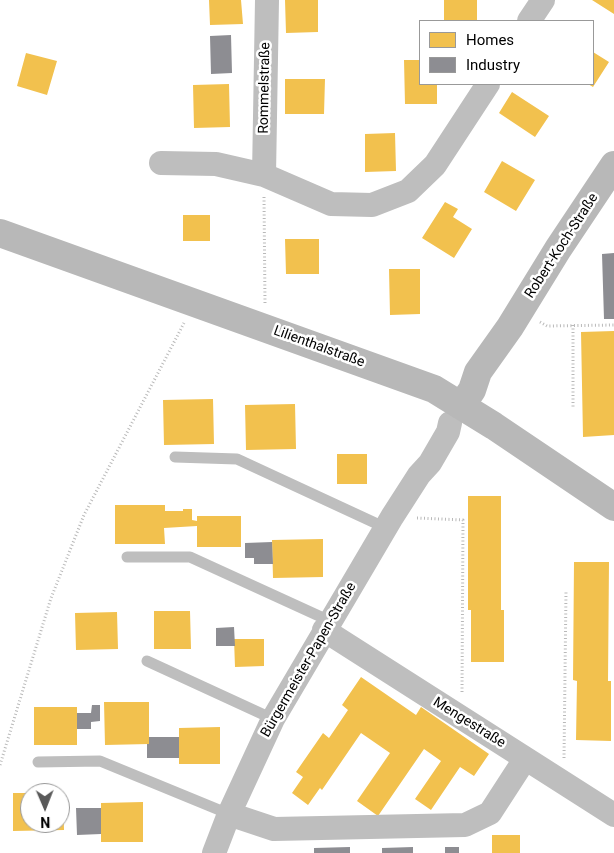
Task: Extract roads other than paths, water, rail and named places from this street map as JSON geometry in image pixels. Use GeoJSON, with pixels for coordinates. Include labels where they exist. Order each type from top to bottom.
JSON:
{"type":"FeatureCollection","features":[{"type":"Feature","properties":{"kind":"street","name":"Rommelstraße"},"geometry":{"type":"LineString","coordinates":[[264,175],[267,0]]}},
{"type":"Feature","properties":{"kind":"street"},"geometry":{"type":"LineString","coordinates":[[530,20],[543,0]]}},
{"type":"Feature","properties":{"kind":"street"},"geometry":{"type":"LineString","coordinates":[[161,163],[216,164],[264,175],[331,204],[372,205],[408,191],[435,164],[487,85]]}},
{"type":"Feature","properties":{"kind":"street","name":"Robert-Koch-Straße"},"geometry":{"type":"LineString","coordinates":[[461,406],[480,384],[503,348],[516,318],[558,249],[614,165]]}},
{"type":"Feature","properties":{"kind":"street","name":"Lilienthalstraße"},"geometry":{"type":"LineString","coordinates":[[0,233],[434,388],[614,507]]}},
{"type":"Feature","properties":{"kind":"street","name":"Bürgermeister-Papen-Straße"},"geometry":{"type":"LineString","coordinates":[[214,853],[229,814],[273,719],[389,522],[419,475],[423,459],[461,406]]}},
{"type":"Feature","properties":{"kind":"street","name":"Mengestraße"},"geometry":{"type":"LineString","coordinates":[[327,626],[462,718],[614,815]]}},
{"type":"Feature","properties":{"kind":"street"},"geometry":{"type":"LineString","coordinates":[[229,814],[274,829],[465,825],[490,813],[526,759]]}},
{"type":"Feature","properties":{"kind":"lane"},"geometry":{"type":"LineString","coordinates":[[175,457],[237,458],[389,522]]}},
{"type":"Feature","properties":{"kind":"lane"},"geometry":{"type":"LineString","coordinates":[[126,558],[190,557],[327,626]]}},
{"type":"Feature","properties":{"kind":"lane"},"geometry":{"type":"LineString","coordinates":[[146,661],[273,719]]}},
{"type":"Feature","properties":{"kind":"lane"},"geometry":{"type":"LineString","coordinates":[[38,762],[100,761],[229,814]]}}]}
